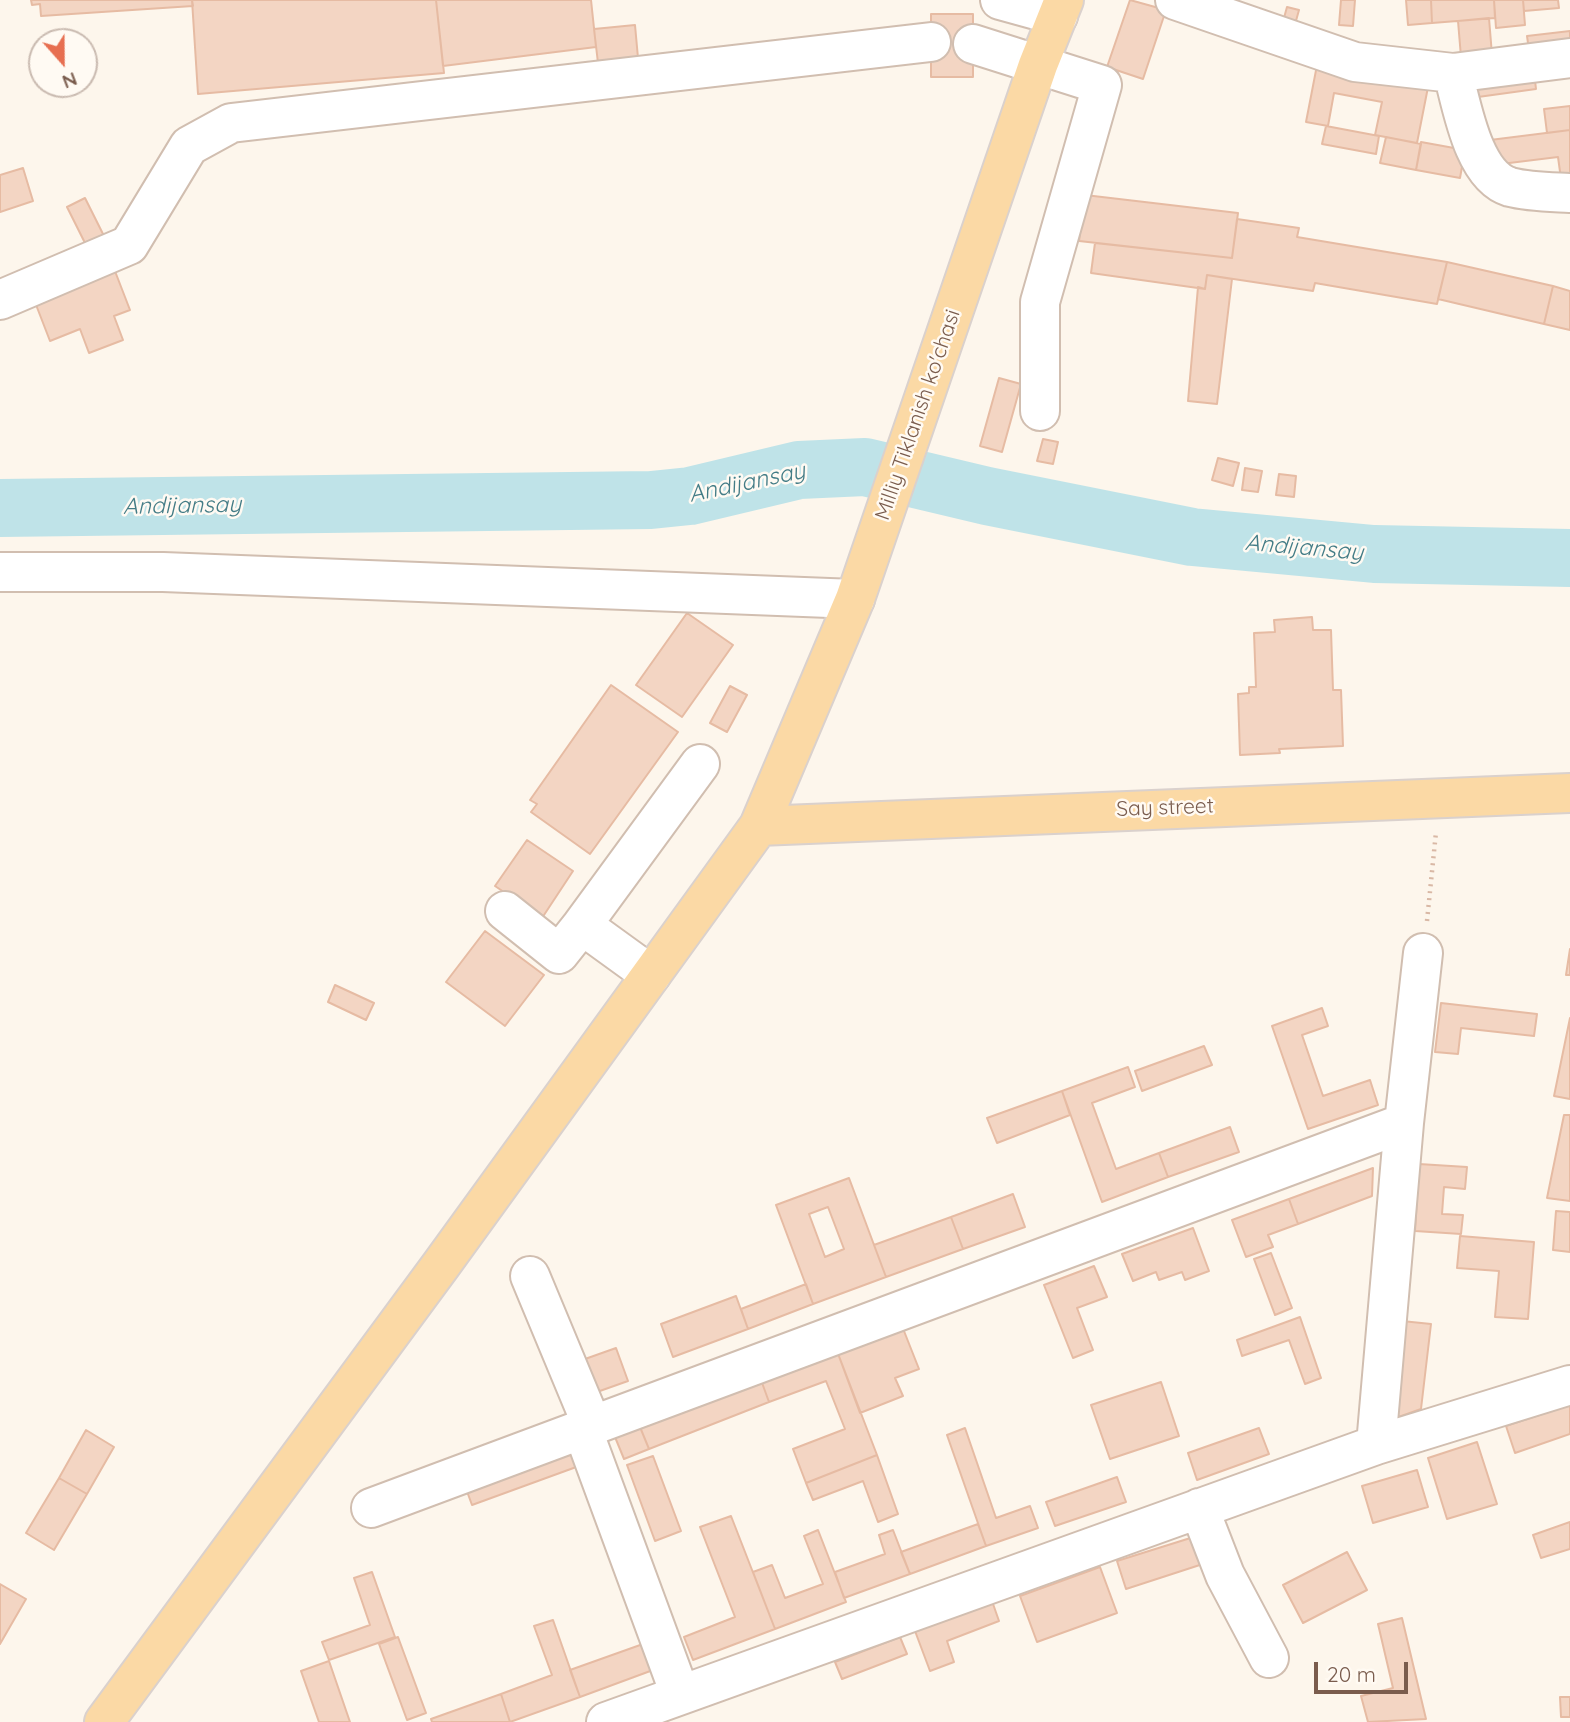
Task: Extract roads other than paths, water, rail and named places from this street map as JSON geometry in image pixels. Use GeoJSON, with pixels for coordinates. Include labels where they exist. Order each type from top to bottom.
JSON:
{"type":"FeatureCollection","features":[{"type":"Feature","properties":{"kind":"main road","name":"Milliy Tiklanish ko'chasi"},"geometry":{"type":"LineString","coordinates":[[104,1722],[759,826],[855,599],[1038,65],[1061,8]]}},
{"type":"Feature","properties":{"kind":"main road","name":"Say street"},"geometry":{"type":"LineString","coordinates":[[759,826],[1570,793]]}},
{"type":"Feature","properties":{"kind":"street"},"geometry":{"type":"LineString","coordinates":[[1000,0],[1061,8]]}},
{"type":"Feature","properties":{"kind":"street"},"geometry":{"type":"LineString","coordinates":[[1175,0],[1355,62],[1452,73],[1570,58]]}},
{"type":"Feature","properties":{"kind":"street"},"geometry":{"type":"LineString","coordinates":[[0,300],[129,245],[189,146],[231,124],[931,41]]}},
{"type":"Feature","properties":{"kind":"street"},"geometry":{"type":"LineString","coordinates":[[973,44],[1102,85],[1040,302],[1040,411]]}},
{"type":"Feature","properties":{"kind":"street"},"geometry":{"type":"LineString","coordinates":[[1452,73],[1473,143],[1485,169],[1507,186],[1570,193]]}},
{"type":"Feature","properties":{"kind":"street"},"geometry":{"type":"LineString","coordinates":[[0,572],[163,572],[855,599]]}},
{"type":"Feature","properties":{"kind":"street"},"geometry":{"type":"LineString","coordinates":[[505,911],[559,954],[700,764]]}},
{"type":"Feature","properties":{"kind":"street"},"geometry":{"type":"LineString","coordinates":[[582,925],[651,975]]}},
{"type":"Feature","properties":{"kind":"street"},"geometry":{"type":"LineString","coordinates":[[1376,1445],[1404,1123],[1423,953]]}},
{"type":"Feature","properties":{"kind":"street"},"geometry":{"type":"LineString","coordinates":[[371,1508],[1404,1123]]}},
{"type":"Feature","properties":{"kind":"street"},"geometry":{"type":"LineString","coordinates":[[530,1276],[587,1427],[680,1694]]}},
{"type":"Feature","properties":{"kind":"street"},"geometry":{"type":"LineString","coordinates":[[606,1722],[1376,1445],[1570,1385]]}},
{"type":"Feature","properties":{"kind":"street"},"geometry":{"type":"LineString","coordinates":[[1199,1508],[1225,1575],[1269,1658]]}},
{"type":"Feature","properties":{"kind":"waterway","name":"Andijansay"},"geometry":{"type":"LineString","coordinates":[[0,508],[651,500],[690,496],[799,470],[865,467],[987,496],[1192,537],[1374,554],[1570,558]]}}]}
